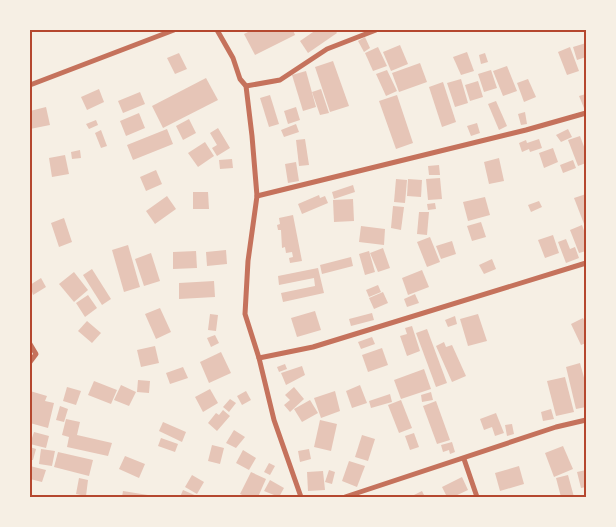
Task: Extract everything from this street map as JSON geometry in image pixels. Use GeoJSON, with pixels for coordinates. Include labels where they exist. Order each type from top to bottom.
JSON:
{"type":"FeatureCollection","features":[{"type":"Feature","properties":{"kind":"street"},"geometry":{"type":"LineString","coordinates":[[30,85],[174,30]]}},
{"type":"Feature","properties":{"kind":"street"},"geometry":{"type":"LineString","coordinates":[[217,30],[233,58],[240,78],[246,86],[257,196],[248,261],[245,314],[259,358],[274,420],[302,497]]}},
{"type":"Feature","properties":{"kind":"street"},"geometry":{"type":"LineString","coordinates":[[246,86],[280,80],[327,49],[376,30]]}},
{"type":"Feature","properties":{"kind":"street"},"geometry":{"type":"LineString","coordinates":[[257,196],[526,130],[586,113]]}},
{"type":"Feature","properties":{"kind":"street"},"geometry":{"type":"LineString","coordinates":[[259,358],[313,348],[586,263]]}},
{"type":"Feature","properties":{"kind":"street"},"geometry":{"type":"LineString","coordinates":[[30,344],[36,354],[30,362]]}},
{"type":"Feature","properties":{"kind":"street"},"geometry":{"type":"LineString","coordinates":[[345,497],[556,427],[586,420]]}},
{"type":"Feature","properties":{"kind":"street"},"geometry":{"type":"LineString","coordinates":[[464,459],[477,497]]}},
{"type":"Feature","properties":{"kind":"building"},"geometry":{"type":"Polygon","coordinates":[[[252,30],[293,30],[295,35],[255,55],[244,34],[252,30]]]}},
{"type":"Feature","properties":{"kind":"building"},"geometry":{"type":"Polygon","coordinates":[[[316,30],[335,30],[337,33],[308,53],[300,41],[316,30]]]}},
{"type":"Feature","properties":{"kind":"building"},"geometry":{"type":"Polygon","coordinates":[[[365,37],[370,48],[364,52],[358,41],[365,37]]]}},
{"type":"Feature","properties":{"kind":"building"},"geometry":{"type":"Polygon","coordinates":[[[586,43],[586,57],[577,60],[573,47],[586,43]]]}},
{"type":"Feature","properties":{"kind":"building"},"geometry":{"type":"Polygon","coordinates":[[[400,45],[408,64],[391,71],[383,52],[400,45]]]}},
{"type":"Feature","properties":{"kind":"building"},"geometry":{"type":"Polygon","coordinates":[[[378,47],[387,66],[373,71],[365,53],[378,47]]]}},
{"type":"Feature","properties":{"kind":"building"},"geometry":{"type":"Polygon","coordinates":[[[570,47],[579,71],[567,75],[558,52],[570,47]]]}},
{"type":"Feature","properties":{"kind":"building"},"geometry":{"type":"Polygon","coordinates":[[[467,52],[474,71],[461,75],[453,57],[467,52]]]}},
{"type":"Feature","properties":{"kind":"building"},"geometry":{"type":"Polygon","coordinates":[[[179,53],[187,69],[175,74],[167,58],[179,53]]]}},
{"type":"Feature","properties":{"kind":"building"},"geometry":{"type":"Polygon","coordinates":[[[485,53],[488,62],[481,64],[479,55],[485,53]]]}},
{"type":"Feature","properties":{"kind":"building"},"geometry":{"type":"Polygon","coordinates":[[[333,61],[349,106],[330,112],[315,67],[333,61]]]}},
{"type":"Feature","properties":{"kind":"building"},"geometry":{"type":"Polygon","coordinates":[[[420,63],[427,82],[399,92],[392,73],[420,63]]]}},
{"type":"Feature","properties":{"kind":"building"},"geometry":{"type":"Polygon","coordinates":[[[507,66],[517,91],[503,96],[493,71],[507,66]]]}},
{"type":"Feature","properties":{"kind":"building"},"geometry":{"type":"Polygon","coordinates":[[[387,70],[397,91],[386,96],[376,74],[387,70]]]}},
{"type":"Feature","properties":{"kind":"building"},"geometry":{"type":"Polygon","coordinates":[[[491,70],[497,88],[484,92],[478,74],[491,70]]]}},
{"type":"Feature","properties":{"kind":"building"},"geometry":{"type":"Polygon","coordinates":[[[306,71],[316,107],[303,111],[292,75],[306,71]]]}},
{"type":"Feature","properties":{"kind":"building"},"geometry":{"type":"Polygon","coordinates":[[[206,78],[218,100],[163,128],[152,106],[206,78]]]}},
{"type":"Feature","properties":{"kind":"building"},"geometry":{"type":"Polygon","coordinates":[[[461,79],[468,103],[455,107],[447,83],[461,79]]]}},
{"type":"Feature","properties":{"kind":"building"},"geometry":{"type":"Polygon","coordinates":[[[528,79],[536,97],[524,102],[517,83],[528,79]]]}},
{"type":"Feature","properties":{"kind":"building"},"geometry":{"type":"Polygon","coordinates":[[[478,81],[483,97],[470,101],[465,85],[478,81]]]}},
{"type":"Feature","properties":{"kind":"building"},"geometry":{"type":"Polygon","coordinates":[[[443,82],[456,122],[442,127],[429,87],[443,82]]]}},
{"type":"Feature","properties":{"kind":"building"},"geometry":{"type":"Polygon","coordinates":[[[99,89],[104,102],[87,110],[81,97],[99,89]]]}},
{"type":"Feature","properties":{"kind":"building"},"geometry":{"type":"Polygon","coordinates":[[[321,89],[329,113],[320,115],[312,92],[321,89]]]}},
{"type":"Feature","properties":{"kind":"building"},"geometry":{"type":"Polygon","coordinates":[[[140,92],[145,104],[123,113],[118,101],[140,92]]]}},
{"type":"Feature","properties":{"kind":"building"},"geometry":{"type":"Polygon","coordinates":[[[586,94],[586,107],[584,108],[579,96],[586,94]]]}},
{"type":"Feature","properties":{"kind":"building"},"geometry":{"type":"Polygon","coordinates":[[[270,95],[279,124],[269,127],[260,98],[270,95]]]}},
{"type":"Feature","properties":{"kind":"building"},"geometry":{"type":"Polygon","coordinates":[[[397,95],[413,143],[396,149],[379,101],[397,95]]]}},
{"type":"Feature","properties":{"kind":"building"},"geometry":{"type":"Polygon","coordinates":[[[496,101],[507,126],[499,130],[488,104],[496,101]]]}},
{"type":"Feature","properties":{"kind":"building"},"geometry":{"type":"Polygon","coordinates":[[[46,107],[50,125],[30,129],[30,111],[46,107]]]}},
{"type":"Feature","properties":{"kind":"building"},"geometry":{"type":"Polygon","coordinates":[[[296,107],[300,120],[288,124],[284,111],[296,107]]]}},
{"type":"Feature","properties":{"kind":"building"},"geometry":{"type":"Polygon","coordinates":[[[525,112],[527,124],[521,125],[518,114],[525,112]]]}},
{"type":"Feature","properties":{"kind":"building"},"geometry":{"type":"Polygon","coordinates":[[[139,113],[145,128],[126,136],[120,121],[139,113]]]}},
{"type":"Feature","properties":{"kind":"building"},"geometry":{"type":"Polygon","coordinates":[[[189,119],[196,133],[183,140],[176,126],[189,119]]]}},
{"type":"Feature","properties":{"kind":"building"},"geometry":{"type":"Polygon","coordinates":[[[96,120],[98,125],[89,129],[86,124],[96,120]]]}},
{"type":"Feature","properties":{"kind":"building"},"geometry":{"type":"Polygon","coordinates":[[[477,123],[480,133],[471,136],[467,126],[477,123]]]}},
{"type":"Feature","properties":{"kind":"building"},"geometry":{"type":"Polygon","coordinates":[[[296,124],[299,132],[284,137],[281,130],[296,124]]]}},
{"type":"Feature","properties":{"kind":"building"},"geometry":{"type":"Polygon","coordinates":[[[218,128],[230,148],[217,156],[212,148],[217,145],[210,133],[218,128]]]}},
{"type":"Feature","properties":{"kind":"building"},"geometry":{"type":"Polygon","coordinates":[[[167,129],[173,144],[133,160],[127,145],[167,129]]]}},
{"type":"Feature","properties":{"kind":"building"},"geometry":{"type":"Polygon","coordinates":[[[568,129],[572,137],[561,142],[556,135],[568,129]]]}},
{"type":"Feature","properties":{"kind":"building"},"geometry":{"type":"Polygon","coordinates":[[[101,130],[107,146],[101,148],[95,133],[101,130]]]}},
{"type":"Feature","properties":{"kind":"building"},"geometry":{"type":"Polygon","coordinates":[[[580,136],[586,152],[586,163],[578,166],[568,140],[580,136]]]}},
{"type":"Feature","properties":{"kind":"building"},"geometry":{"type":"Polygon","coordinates":[[[305,139],[309,165],[299,166],[296,140],[305,139]]]}},
{"type":"Feature","properties":{"kind":"building"},"geometry":{"type":"Polygon","coordinates":[[[539,139],[542,148],[530,152],[529,149],[522,152],[519,143],[526,140],[527,143],[539,139]]]}},
{"type":"Feature","properties":{"kind":"building"},"geometry":{"type":"Polygon","coordinates":[[[205,142],[214,156],[198,167],[188,153],[205,142]]]}},
{"type":"Feature","properties":{"kind":"building"},"geometry":{"type":"Polygon","coordinates":[[[553,148],[558,162],[544,168],[539,153],[553,148]]]}},
{"type":"Feature","properties":{"kind":"building"},"geometry":{"type":"Polygon","coordinates":[[[80,150],[81,158],[72,159],[71,152],[80,150]]]}},
{"type":"Feature","properties":{"kind":"building"},"geometry":{"type":"Polygon","coordinates":[[[65,155],[69,174],[52,177],[49,158],[65,155]]]}},
{"type":"Feature","properties":{"kind":"building"},"geometry":{"type":"Polygon","coordinates":[[[499,158],[504,181],[489,184],[484,162],[499,158]]]}},
{"type":"Feature","properties":{"kind":"building"},"geometry":{"type":"Polygon","coordinates":[[[232,159],[233,168],[220,169],[219,160],[232,159]]]}},
{"type":"Feature","properties":{"kind":"building"},"geometry":{"type":"Polygon","coordinates":[[[573,160],[576,168],[563,173],[560,165],[573,160]]]}},
{"type":"Feature","properties":{"kind":"building"},"geometry":{"type":"Polygon","coordinates":[[[296,162],[299,181],[288,183],[285,164],[296,162]]]}},
{"type":"Feature","properties":{"kind":"building"},"geometry":{"type":"Polygon","coordinates":[[[439,165],[440,175],[429,175],[428,166],[439,165]]]}},
{"type":"Feature","properties":{"kind":"building"},"geometry":{"type":"Polygon","coordinates":[[[156,170],[162,184],[146,191],[140,177],[156,170]]]}},
{"type":"Feature","properties":{"kind":"building"},"geometry":{"type":"Polygon","coordinates":[[[440,178],[442,199],[428,200],[426,179],[440,178]]]}},
{"type":"Feature","properties":{"kind":"building"},"geometry":{"type":"Polygon","coordinates":[[[396,179],[407,180],[405,203],[394,202],[396,179]]]}},
{"type":"Feature","properties":{"kind":"building"},"geometry":{"type":"Polygon","coordinates":[[[408,179],[422,180],[421,197],[407,196],[408,179]]]}},
{"type":"Feature","properties":{"kind":"building"},"geometry":{"type":"Polygon","coordinates":[[[353,185],[355,192],[334,199],[332,192],[353,185]]]}},
{"type":"Feature","properties":{"kind":"building"},"geometry":{"type":"Polygon","coordinates":[[[193,192],[208,192],[209,209],[193,209],[193,192]]]}},
{"type":"Feature","properties":{"kind":"building"},"geometry":{"type":"Polygon","coordinates":[[[586,194],[586,229],[574,198],[586,194]]]}},
{"type":"Feature","properties":{"kind":"building"},"geometry":{"type":"Polygon","coordinates":[[[319,195],[320,198],[325,196],[328,203],[302,214],[298,204],[319,195]]]}},
{"type":"Feature","properties":{"kind":"building"},"geometry":{"type":"Polygon","coordinates":[[[167,196],[176,209],[155,224],[146,211],[167,196]]]}},
{"type":"Feature","properties":{"kind":"building"},"geometry":{"type":"Polygon","coordinates":[[[485,197],[490,215],[468,221],[463,202],[485,197]]]}},
{"type":"Feature","properties":{"kind":"building"},"geometry":{"type":"Polygon","coordinates":[[[353,199],[354,221],[334,222],[333,200],[353,199]]]}},
{"type":"Feature","properties":{"kind":"building"},"geometry":{"type":"Polygon","coordinates":[[[539,201],[542,207],[531,212],[528,205],[539,201]]]}},
{"type":"Feature","properties":{"kind":"building"},"geometry":{"type":"Polygon","coordinates":[[[435,203],[436,209],[428,210],[427,204],[435,203]]]}},
{"type":"Feature","properties":{"kind":"building"},"geometry":{"type":"Polygon","coordinates":[[[393,206],[404,207],[401,230],[391,228],[393,206]]]}},
{"type":"Feature","properties":{"kind":"building"},"geometry":{"type":"Polygon","coordinates":[[[419,212],[429,212],[427,235],[417,234],[419,212]]]}},
{"type":"Feature","properties":{"kind":"building"},"geometry":{"type":"Polygon","coordinates":[[[293,215],[302,261],[290,263],[289,258],[293,257],[292,252],[286,253],[285,247],[282,248],[281,230],[278,230],[277,225],[280,224],[279,218],[293,215]]]}},
{"type":"Feature","properties":{"kind":"building"},"geometry":{"type":"Polygon","coordinates":[[[64,218],[72,242],[59,247],[51,223],[64,218]]]}},
{"type":"Feature","properties":{"kind":"building"},"geometry":{"type":"Polygon","coordinates":[[[481,222],[486,237],[472,241],[467,226],[481,222]]]}},
{"type":"Feature","properties":{"kind":"building"},"geometry":{"type":"Polygon","coordinates":[[[582,225],[586,236],[586,251],[579,253],[570,230],[582,225]]]}},
{"type":"Feature","properties":{"kind":"building"},"geometry":{"type":"Polygon","coordinates":[[[361,226],[385,229],[384,245],[359,242],[361,226]]]}},
{"type":"Feature","properties":{"kind":"building"},"geometry":{"type":"Polygon","coordinates":[[[553,235],[559,253],[545,258],[538,240],[553,235]]]}},
{"type":"Feature","properties":{"kind":"building"},"geometry":{"type":"Polygon","coordinates":[[[430,237],[440,262],[427,267],[417,242],[430,237]]]}},
{"type":"Feature","properties":{"kind":"building"},"geometry":{"type":"Polygon","coordinates":[[[566,239],[570,249],[575,247],[579,258],[566,263],[558,242],[566,239]]]}},
{"type":"Feature","properties":{"kind":"building"},"geometry":{"type":"Polygon","coordinates":[[[452,241],[456,254],[441,259],[436,246],[452,241]]]}},
{"type":"Feature","properties":{"kind":"building"},"geometry":{"type":"Polygon","coordinates":[[[128,245],[140,287],[124,292],[112,250],[128,245]]]}},
{"type":"Feature","properties":{"kind":"building"},"geometry":{"type":"Polygon","coordinates":[[[383,248],[390,268],[378,272],[370,253],[383,248]]]}},
{"type":"Feature","properties":{"kind":"building"},"geometry":{"type":"Polygon","coordinates":[[[226,250],[227,264],[207,266],[206,252],[226,250]]]}},
{"type":"Feature","properties":{"kind":"building"},"geometry":{"type":"Polygon","coordinates":[[[196,251],[197,268],[173,269],[173,252],[196,251]]]}},
{"type":"Feature","properties":{"kind":"building"},"geometry":{"type":"Polygon","coordinates":[[[369,251],[375,272],[365,275],[359,254],[369,251]]]}},
{"type":"Feature","properties":{"kind":"building"},"geometry":{"type":"Polygon","coordinates":[[[151,253],[160,281],[144,286],[135,259],[151,253]]]}},
{"type":"Feature","properties":{"kind":"building"},"geometry":{"type":"Polygon","coordinates":[[[351,257],[353,266],[322,274],[320,265],[351,257]]]}},
{"type":"Feature","properties":{"kind":"building"},"geometry":{"type":"Polygon","coordinates":[[[492,259],[496,269],[484,274],[479,265],[492,259]]]}},
{"type":"Feature","properties":{"kind":"building"},"geometry":{"type":"Polygon","coordinates":[[[318,268],[324,293],[283,302],[281,293],[315,286],[314,278],[279,285],[278,276],[318,268]]]}},
{"type":"Feature","properties":{"kind":"building"},"geometry":{"type":"Polygon","coordinates":[[[92,269],[111,299],[102,305],[83,275],[92,269]]]}},
{"type":"Feature","properties":{"kind":"building"},"geometry":{"type":"Polygon","coordinates":[[[422,270],[429,287],[408,295],[402,278],[422,270]]]}},
{"type":"Feature","properties":{"kind":"building"},"geometry":{"type":"Polygon","coordinates":[[[74,272],[88,290],[74,302],[59,284],[74,272]]]}},
{"type":"Feature","properties":{"kind":"building"},"geometry":{"type":"Polygon","coordinates":[[[41,278],[46,287],[33,295],[30,285],[41,278]]]}},
{"type":"Feature","properties":{"kind":"building"},"geometry":{"type":"Polygon","coordinates":[[[214,281],[215,297],[179,299],[179,283],[214,281]]]}},
{"type":"Feature","properties":{"kind":"building"},"geometry":{"type":"Polygon","coordinates":[[[378,285],[381,292],[369,297],[366,290],[378,285]]]}},
{"type":"Feature","properties":{"kind":"building"},"geometry":{"type":"Polygon","coordinates":[[[383,292],[388,303],[374,309],[369,298],[383,292]]]}},
{"type":"Feature","properties":{"kind":"building"},"geometry":{"type":"Polygon","coordinates":[[[415,294],[419,303],[407,307],[404,299],[415,294]]]}},
{"type":"Feature","properties":{"kind":"building"},"geometry":{"type":"Polygon","coordinates":[[[88,295],[97,308],[85,317],[76,303],[88,295]]]}},
{"type":"Feature","properties":{"kind":"building"},"geometry":{"type":"Polygon","coordinates":[[[160,308],[171,332],[156,339],[145,314],[160,308]]]}},
{"type":"Feature","properties":{"kind":"building"},"geometry":{"type":"Polygon","coordinates":[[[315,311],[321,330],[297,337],[291,318],[315,311]]]}},
{"type":"Feature","properties":{"kind":"building"},"geometry":{"type":"Polygon","coordinates":[[[372,313],[374,320],[351,326],[349,319],[372,313]]]}},
{"type":"Feature","properties":{"kind":"building"},"geometry":{"type":"Polygon","coordinates":[[[210,314],[218,315],[216,331],[208,330],[210,314]]]}},
{"type":"Feature","properties":{"kind":"building"},"geometry":{"type":"Polygon","coordinates":[[[478,314],[487,341],[468,346],[460,319],[478,314]]]}},
{"type":"Feature","properties":{"kind":"building"},"geometry":{"type":"Polygon","coordinates":[[[455,316],[457,324],[448,327],[445,320],[455,316]]]}},
{"type":"Feature","properties":{"kind":"building"},"geometry":{"type":"Polygon","coordinates":[[[583,318],[586,324],[586,343],[581,345],[571,324],[583,318]]]}},
{"type":"Feature","properties":{"kind":"building"},"geometry":{"type":"Polygon","coordinates":[[[87,321],[101,333],[92,343],[78,331],[87,321]]]}},
{"type":"Feature","properties":{"kind":"building"},"geometry":{"type":"Polygon","coordinates":[[[412,326],[420,351],[407,356],[400,336],[407,334],[405,328],[412,326]]]}},
{"type":"Feature","properties":{"kind":"building"},"geometry":{"type":"Polygon","coordinates":[[[427,329],[447,383],[436,387],[416,333],[427,329]]]}},
{"type":"Feature","properties":{"kind":"building"},"geometry":{"type":"Polygon","coordinates":[[[215,335],[219,343],[211,347],[207,338],[215,335]]]}},
{"type":"Feature","properties":{"kind":"building"},"geometry":{"type":"Polygon","coordinates":[[[372,337],[375,344],[361,349],[358,342],[372,337]]]}},
{"type":"Feature","properties":{"kind":"building"},"geometry":{"type":"Polygon","coordinates":[[[444,342],[446,347],[452,345],[466,376],[452,382],[436,346],[444,342]]]}},
{"type":"Feature","properties":{"kind":"building"},"geometry":{"type":"Polygon","coordinates":[[[155,346],[159,363],[141,367],[137,350],[155,346]]]}},
{"type":"Feature","properties":{"kind":"building"},"geometry":{"type":"Polygon","coordinates":[[[382,348],[388,365],[368,372],[362,355],[382,348]]]}},
{"type":"Feature","properties":{"kind":"building"},"geometry":{"type":"Polygon","coordinates":[[[221,352],[231,373],[209,383],[200,362],[221,352]]]}},
{"type":"Feature","properties":{"kind":"building"},"geometry":{"type":"Polygon","coordinates":[[[580,363],[586,385],[586,407],[576,409],[566,367],[580,363]]]}},
{"type":"Feature","properties":{"kind":"building"},"geometry":{"type":"Polygon","coordinates":[[[285,364],[287,369],[279,372],[277,367],[285,364]]]}},
{"type":"Feature","properties":{"kind":"building"},"geometry":{"type":"Polygon","coordinates":[[[302,366],[305,375],[286,385],[281,373],[302,366]]]}},
{"type":"Feature","properties":{"kind":"building"},"geometry":{"type":"Polygon","coordinates":[[[183,367],[188,378],[170,384],[166,373],[183,367]]]}},
{"type":"Feature","properties":{"kind":"building"},"geometry":{"type":"Polygon","coordinates":[[[424,369],[431,389],[401,399],[394,380],[424,369]]]}},
{"type":"Feature","properties":{"kind":"building"},"geometry":{"type":"Polygon","coordinates":[[[565,377],[574,412],[556,416],[547,381],[565,377]]]}},
{"type":"Feature","properties":{"kind":"building"},"geometry":{"type":"Polygon","coordinates":[[[138,380],[150,381],[149,393],[137,392],[138,380]]]}},
{"type":"Feature","properties":{"kind":"building"},"geometry":{"type":"Polygon","coordinates":[[[94,381],[117,390],[111,404],[88,395],[94,381]]]}},
{"type":"Feature","properties":{"kind":"building"},"geometry":{"type":"Polygon","coordinates":[[[121,385],[136,392],[129,406],[114,400],[121,385]]]}},
{"type":"Feature","properties":{"kind":"building"},"geometry":{"type":"Polygon","coordinates":[[[360,385],[367,403],[352,408],[346,391],[360,385]]]}},
{"type":"Feature","properties":{"kind":"building"},"geometry":{"type":"Polygon","coordinates":[[[67,387],[81,391],[76,405],[63,401],[67,387]]]}},
{"type":"Feature","properties":{"kind":"building"},"geometry":{"type":"Polygon","coordinates":[[[294,387],[304,399],[290,412],[284,405],[290,400],[285,395],[294,387]]]}},
{"type":"Feature","properties":{"kind":"building"},"geometry":{"type":"Polygon","coordinates":[[[210,389],[218,403],[203,412],[195,397],[210,389]]]}},
{"type":"Feature","properties":{"kind":"building"},"geometry":{"type":"Polygon","coordinates":[[[30,391],[47,396],[45,401],[54,403],[48,428],[30,423],[30,391]]]}},
{"type":"Feature","properties":{"kind":"building"},"geometry":{"type":"Polygon","coordinates":[[[246,391],[251,400],[242,405],[237,396],[246,391]]]}},
{"type":"Feature","properties":{"kind":"building"},"geometry":{"type":"Polygon","coordinates":[[[335,391],[340,411],[321,418],[314,398],[335,391]]]}},
{"type":"Feature","properties":{"kind":"building"},"geometry":{"type":"Polygon","coordinates":[[[431,392],[433,400],[422,402],[421,395],[431,392]]]}},
{"type":"Feature","properties":{"kind":"building"},"geometry":{"type":"Polygon","coordinates":[[[390,394],[392,402],[371,408],[369,401],[390,394]]]}},
{"type":"Feature","properties":{"kind":"building"},"geometry":{"type":"Polygon","coordinates":[[[230,399],[236,403],[229,412],[223,407],[230,399]]]}},
{"type":"Feature","properties":{"kind":"building"},"geometry":{"type":"Polygon","coordinates":[[[310,400],[318,413],[302,422],[294,409],[310,400]]]}},
{"type":"Feature","properties":{"kind":"building"},"geometry":{"type":"Polygon","coordinates":[[[401,400],[412,428],[399,433],[388,405],[401,400]]]}},
{"type":"Feature","properties":{"kind":"building"},"geometry":{"type":"Polygon","coordinates":[[[436,401],[450,440],[437,444],[423,406],[436,401]]]}},
{"type":"Feature","properties":{"kind":"building"},"geometry":{"type":"Polygon","coordinates":[[[60,406],[68,409],[64,422],[56,420],[60,406]]]}},
{"type":"Feature","properties":{"kind":"building"},"geometry":{"type":"Polygon","coordinates":[[[551,409],[554,419],[543,421],[541,412],[551,409]]]}},
{"type":"Feature","properties":{"kind":"building"},"geometry":{"type":"Polygon","coordinates":[[[223,410],[230,416],[217,431],[208,423],[216,413],[219,415],[223,410]]]}},
{"type":"Feature","properties":{"kind":"building"},"geometry":{"type":"Polygon","coordinates":[[[496,413],[504,433],[495,436],[492,427],[484,430],[480,419],[496,413]]]}},
{"type":"Feature","properties":{"kind":"building"},"geometry":{"type":"Polygon","coordinates":[[[66,419],[80,422],[77,435],[112,443],[108,456],[67,447],[69,437],[62,435],[66,419]]]}},
{"type":"Feature","properties":{"kind":"building"},"geometry":{"type":"Polygon","coordinates":[[[320,420],[337,424],[331,451],[314,447],[320,420]]]}},
{"type":"Feature","properties":{"kind":"building"},"geometry":{"type":"Polygon","coordinates":[[[163,422],[186,432],[182,442],[159,431],[163,422]]]}},
{"type":"Feature","properties":{"kind":"building"},"geometry":{"type":"Polygon","coordinates":[[[512,424],[514,434],[507,436],[505,425],[512,424]]]}},
{"type":"Feature","properties":{"kind":"building"},"geometry":{"type":"Polygon","coordinates":[[[234,430],[245,437],[236,448],[226,443],[234,430]]]}},
{"type":"Feature","properties":{"kind":"building"},"geometry":{"type":"Polygon","coordinates":[[[34,432],[49,436],[46,448],[30,444],[34,432]]]}},
{"type":"Feature","properties":{"kind":"building"},"geometry":{"type":"Polygon","coordinates":[[[414,433],[419,447],[410,450],[405,436],[414,433]]]}},
{"type":"Feature","properties":{"kind":"building"},"geometry":{"type":"Polygon","coordinates":[[[362,435],[375,439],[368,461],[355,457],[362,435]]]}},
{"type":"Feature","properties":{"kind":"building"},"geometry":{"type":"Polygon","coordinates":[[[161,438],[178,444],[175,452],[158,446],[161,438]]]}},
{"type":"Feature","properties":{"kind":"building"},"geometry":{"type":"Polygon","coordinates":[[[452,442],[455,452],[450,454],[449,450],[443,452],[441,445],[452,442]]]}},
{"type":"Feature","properties":{"kind":"building"},"geometry":{"type":"Polygon","coordinates":[[[212,445],[224,448],[220,464],[208,461],[212,445]]]}},
{"type":"Feature","properties":{"kind":"building"},"geometry":{"type":"Polygon","coordinates":[[[563,446],[573,469],[554,477],[545,453],[563,446]]]}},
{"type":"Feature","properties":{"kind":"building"},"geometry":{"type":"Polygon","coordinates":[[[30,447],[36,449],[33,460],[30,460],[30,447]]]}},
{"type":"Feature","properties":{"kind":"building"},"geometry":{"type":"Polygon","coordinates":[[[41,449],[55,451],[52,466],[39,464],[41,449]]]}},
{"type":"Feature","properties":{"kind":"building"},"geometry":{"type":"Polygon","coordinates":[[[309,449],[311,459],[300,462],[298,451],[309,449]]]}},
{"type":"Feature","properties":{"kind":"building"},"geometry":{"type":"Polygon","coordinates":[[[243,450],[256,458],[249,470],[236,463],[243,450]]]}},
{"type":"Feature","properties":{"kind":"building"},"geometry":{"type":"Polygon","coordinates":[[[58,452],[93,460],[89,476],[54,467],[58,452]]]}},
{"type":"Feature","properties":{"kind":"building"},"geometry":{"type":"Polygon","coordinates":[[[125,456],[145,464],[139,478],[119,469],[125,456]]]}},
{"type":"Feature","properties":{"kind":"building"},"geometry":{"type":"Polygon","coordinates":[[[349,461],[365,466],[357,487],[342,481],[349,461]]]}},
{"type":"Feature","properties":{"kind":"building"},"geometry":{"type":"Polygon","coordinates":[[[269,463],[275,466],[270,475],[264,472],[269,463]]]}},
{"type":"Feature","properties":{"kind":"building"},"geometry":{"type":"Polygon","coordinates":[[[30,466],[46,470],[42,482],[30,479],[30,466]]]}},
{"type":"Feature","properties":{"kind":"building"},"geometry":{"type":"Polygon","coordinates":[[[519,466],[524,484],[500,491],[495,473],[519,466]]]}},
{"type":"Feature","properties":{"kind":"building"},"geometry":{"type":"Polygon","coordinates":[[[329,470],[335,472],[332,484],[325,482],[329,470]]]}},
{"type":"Feature","properties":{"kind":"building"},"geometry":{"type":"Polygon","coordinates":[[[586,470],[586,487],[581,488],[577,472],[586,470]]]}},
{"type":"Feature","properties":{"kind":"building"},"geometry":{"type":"Polygon","coordinates":[[[323,471],[325,490],[308,491],[307,472],[323,471]]]}},
{"type":"Feature","properties":{"kind":"building"},"geometry":{"type":"Polygon","coordinates":[[[251,472],[266,479],[258,497],[247,497],[240,494],[251,472]]]}},
{"type":"Feature","properties":{"kind":"building"},"geometry":{"type":"Polygon","coordinates":[[[192,475],[204,482],[197,494],[185,487],[192,475]]]}},
{"type":"Feature","properties":{"kind":"building"},"geometry":{"type":"Polygon","coordinates":[[[568,475],[574,497],[561,497],[556,478],[568,475]]]}},
{"type":"Feature","properties":{"kind":"building"},"geometry":{"type":"Polygon","coordinates":[[[462,477],[468,490],[453,497],[447,497],[442,487],[462,477]]]}},
{"type":"Feature","properties":{"kind":"building"},"geometry":{"type":"Polygon","coordinates":[[[79,478],[88,480],[86,496],[76,494],[79,478]]]}},
{"type":"Feature","properties":{"kind":"building"},"geometry":{"type":"Polygon","coordinates":[[[270,480],[284,488],[279,497],[264,491],[270,480]]]}},
{"type":"Feature","properties":{"kind":"building"},"geometry":{"type":"Polygon","coordinates":[[[183,490],[199,497],[180,497],[183,490]]]}},
{"type":"Feature","properties":{"kind":"building"},"geometry":{"type":"Polygon","coordinates":[[[123,491],[154,496],[154,497],[122,497],[123,491]]]}},
{"type":"Feature","properties":{"kind":"building"},"geometry":{"type":"Polygon","coordinates":[[[422,491],[425,497],[410,497],[422,491]]]}}]}
